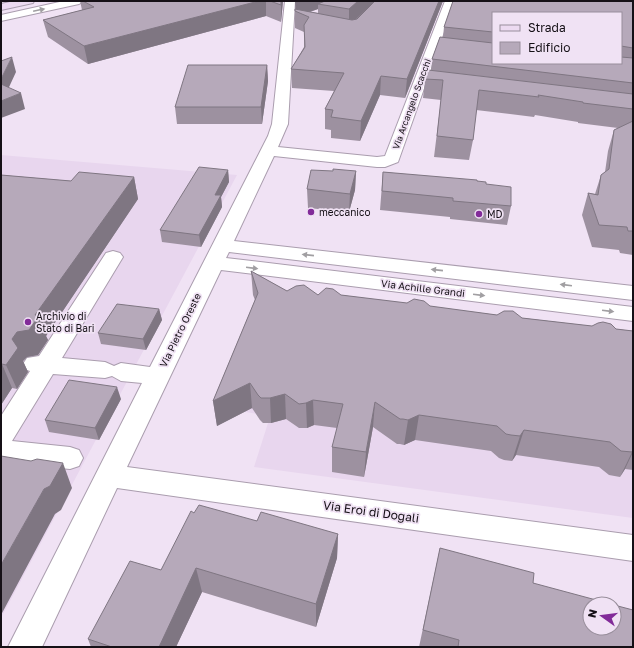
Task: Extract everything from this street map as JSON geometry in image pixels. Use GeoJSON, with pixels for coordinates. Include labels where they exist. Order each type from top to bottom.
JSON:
{"type":"FeatureCollection","features":[{"type":"Feature","properties":{"kind":"main road"},"geometry":{"type":"LineString","coordinates":[[1,7],[29,1]]}},
{"type":"Feature","properties":{"kind":"street"},"geometry":{"type":"LineString","coordinates":[[1,18],[79,1]]}},
{"type":"Feature","properties":{"kind":"street","name":"Via Pietro Oreste"},"geometry":{"type":"LineString","coordinates":[[25,647],[269,151],[280,124],[293,22],[290,1]]}},
{"type":"Feature","properties":{"kind":"street","name":"Via Arcangelo Scacchi"},"geometry":{"type":"LineString","coordinates":[[269,151],[385,162],[392,159],[450,1]]}},
{"type":"Feature","properties":{"kind":"street"},"geometry":{"type":"LineString","coordinates":[[432,49],[447,51]]}},
{"type":"Feature","properties":{"kind":"street"},"geometry":{"type":"LineString","coordinates":[[420,82],[436,84]]}},
{"type":"Feature","properties":{"kind":"street","name":"Via Achille Grandi"},"geometry":{"type":"LineString","coordinates":[[218,254],[633,293]]}},
{"type":"Feature","properties":{"kind":"street","name":"Via Achille Grandi"},"geometry":{"type":"LineString","coordinates":[[218,254],[633,314]]}},
{"type":"Feature","properties":{"kind":"street"},"geometry":{"type":"LineString","coordinates":[[1,437],[40,364],[113,257]]}},
{"type":"Feature","properties":{"kind":"street"},"geometry":{"type":"LineString","coordinates":[[40,364],[158,377]]}},
{"type":"Feature","properties":{"kind":"street"},"geometry":{"type":"LineString","coordinates":[[1,451],[70,458]]}},
{"type":"Feature","properties":{"kind":"street","name":"Via Eroi di Dogali"},"geometry":{"type":"LineString","coordinates":[[109,476],[633,548]]}},
{"type":"Feature","properties":{"kind":"shaded area"},"geometry":{"type":"Polygon","coordinates":[[[1,155],[237,175],[1,618],[1,155]]]}},
{"type":"Feature","properties":{"kind":"shaded area"},"geometry":{"type":"Polygon","coordinates":[[[255,309],[633,344],[633,518],[254,467],[268,423],[260,420],[258,414],[240,411],[255,309]]]}},
{"type":"Feature","properties":{"kind":"building"},"geometry":{"type":"Polygon","coordinates":[[[83,1],[259,1],[84,46],[43,20],[94,7],[83,1]]]}},
{"type":"Feature","properties":{"kind":"building"},"geometry":{"type":"Polygon","coordinates":[[[270,1],[281,1],[281,5],[270,1]]]}},
{"type":"Feature","properties":{"kind":"building"},"geometry":{"type":"Polygon","coordinates":[[[325,1],[358,1],[349,9],[318,4],[325,1]]]}},
{"type":"Feature","properties":{"kind":"building"},"geometry":{"type":"Polygon","coordinates":[[[375,1],[439,1],[407,79],[381,76],[361,121],[331,117],[333,110],[325,109],[344,73],[291,69],[305,47],[304,25],[309,17],[295,11],[295,9],[352,20],[357,19],[375,1]]]}},
{"type":"Feature","properties":{"kind":"building"},"geometry":{"type":"Polygon","coordinates":[[[453,1],[633,1],[633,48],[622,46],[622,12],[492,12],[492,32],[444,27],[453,1]]]}},
{"type":"Feature","properties":{"kind":"building"},"geometry":{"type":"Polygon","coordinates":[[[440,37],[492,43],[492,64],[622,64],[622,57],[633,58],[633,83],[432,59],[440,37]]]}},
{"type":"Feature","properties":{"kind":"building"},"geometry":{"type":"Polygon","coordinates":[[[12,57],[1,79],[1,61],[12,57]]]}},
{"type":"Feature","properties":{"kind":"building"},"geometry":{"type":"Polygon","coordinates":[[[188,65],[267,65],[261,107],[175,107],[188,65]]]}},
{"type":"Feature","properties":{"kind":"building"},"geometry":{"type":"Polygon","coordinates":[[[428,70],[633,94],[633,109],[583,103],[538,95],[539,97],[479,90],[473,140],[437,136],[443,80],[425,79],[428,70]]]}},
{"type":"Feature","properties":{"kind":"building"},"geometry":{"type":"Polygon","coordinates":[[[1,84],[21,93],[1,101],[1,84]]]}},
{"type":"Feature","properties":{"kind":"building"},"geometry":{"type":"Polygon","coordinates":[[[633,121],[633,231],[628,231],[627,227],[599,225],[588,193],[598,195],[601,175],[609,169],[614,130],[633,121]]]}},
{"type":"Feature","properties":{"kind":"building"},"geometry":{"type":"Polygon","coordinates":[[[199,167],[228,170],[215,195],[221,195],[199,235],[160,230],[199,167]]]}},
{"type":"Feature","properties":{"kind":"building"},"geometry":{"type":"Polygon","coordinates":[[[333,169],[356,171],[350,194],[307,189],[311,170],[333,171],[333,169]]]}},
{"type":"Feature","properties":{"kind":"building"},"geometry":{"type":"Polygon","coordinates":[[[79,172],[134,177],[35,315],[39,316],[29,330],[17,332],[12,339],[18,348],[6,365],[1,365],[1,175],[71,181],[79,172]]]}},
{"type":"Feature","properties":{"kind":"building"},"geometry":{"type":"Polygon","coordinates":[[[383,172],[477,180],[486,182],[486,184],[511,187],[511,206],[453,201],[453,198],[382,191],[383,172]]]}},
{"type":"Feature","properties":{"kind":"building"},"geometry":{"type":"Polygon","coordinates":[[[251,271],[287,291],[296,286],[304,285],[318,295],[326,288],[333,289],[341,295],[407,303],[414,299],[424,301],[430,306],[497,315],[504,311],[513,311],[522,318],[592,326],[603,322],[611,324],[616,329],[633,331],[633,450],[632,452],[621,451],[610,442],[524,430],[520,436],[511,435],[506,434],[497,426],[419,415],[408,420],[400,419],[375,402],[366,452],[332,447],[343,404],[313,400],[299,404],[285,394],[270,398],[261,398],[250,383],[213,401],[258,293],[251,271]]]}},
{"type":"Feature","properties":{"kind":"building"},"geometry":{"type":"Polygon","coordinates":[[[117,304],[159,309],[143,339],[98,333],[117,304]]]}},
{"type":"Feature","properties":{"kind":"building"},"geometry":{"type":"Polygon","coordinates":[[[69,380],[117,387],[95,428],[45,420],[69,380]]]}},
{"type":"Feature","properties":{"kind":"building"},"geometry":{"type":"Polygon","coordinates":[[[1,456],[31,461],[37,459],[63,463],[50,486],[44,489],[1,565],[1,456]]]}},
{"type":"Feature","properties":{"kind":"building"},"geometry":{"type":"Polygon","coordinates":[[[199,505],[257,521],[261,512],[338,534],[316,604],[196,568],[159,647],[112,647],[88,639],[130,561],[161,570],[191,511],[194,513],[199,505]]]}},
{"type":"Feature","properties":{"kind":"building"},"geometry":{"type":"Polygon","coordinates":[[[440,548],[534,573],[533,583],[582,596],[582,636],[622,636],[622,607],[633,610],[633,647],[458,647],[459,640],[423,630],[440,548]]]}},
{"type":"Feature","properties":{"kind":"place","name":"meccanico"},"geometry":{"type":"Point","coordinates":[311,212]}},
{"type":"Feature","properties":{"kind":"place","name":"MD"},"geometry":{"type":"Point","coordinates":[479,214]}},
{"type":"Feature","properties":{"kind":"place","name":"Archivio di Stato di Bari"},"geometry":{"type":"Point","coordinates":[28,322]}}]}
